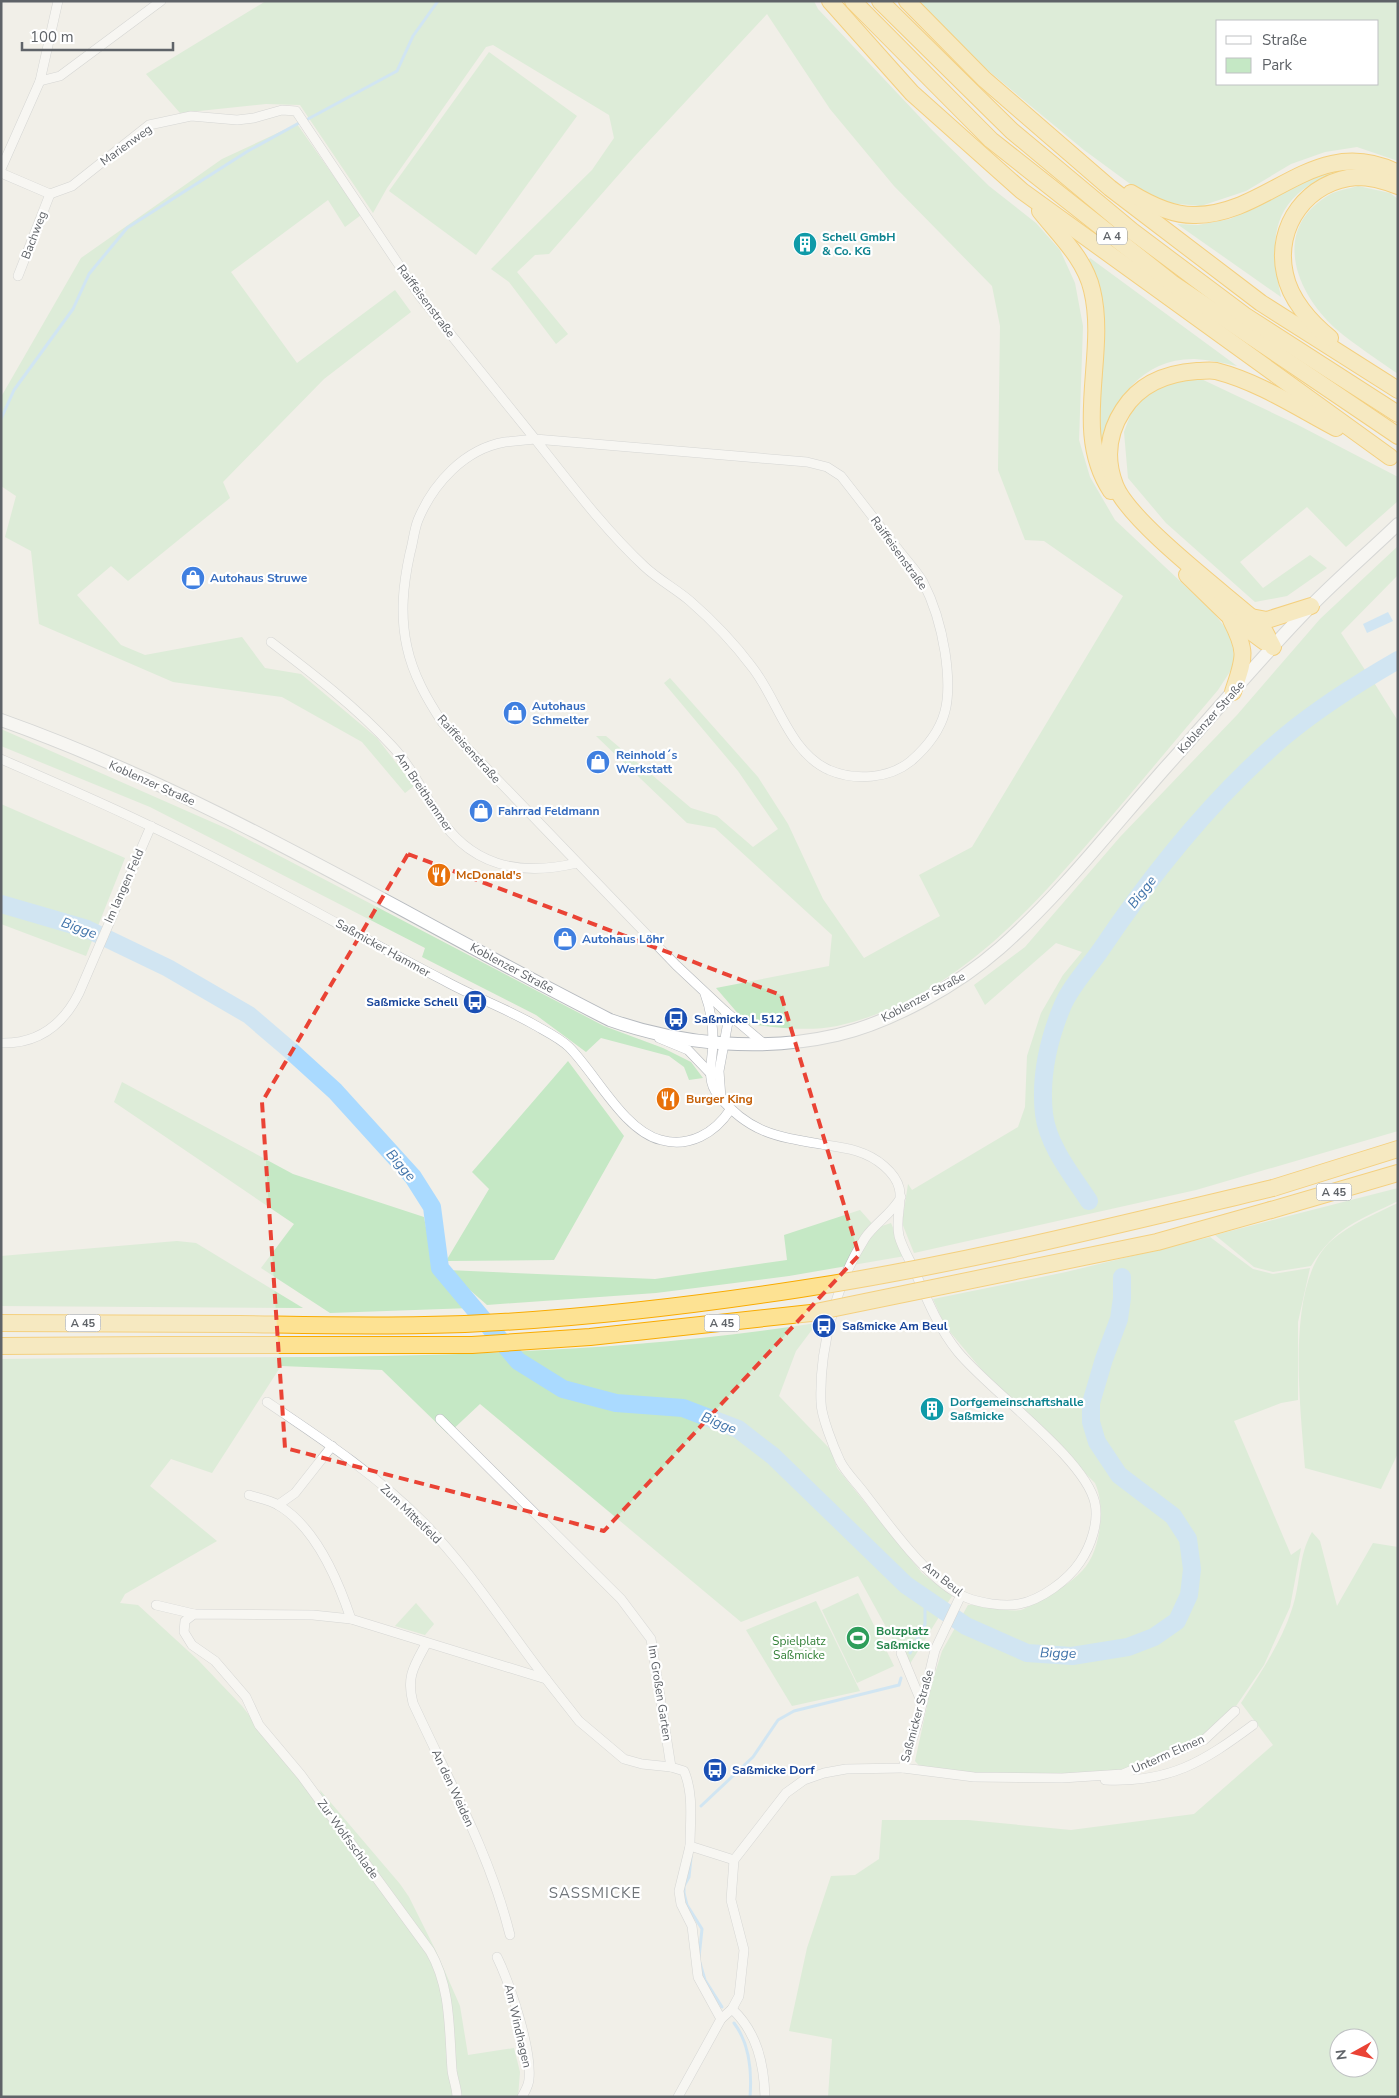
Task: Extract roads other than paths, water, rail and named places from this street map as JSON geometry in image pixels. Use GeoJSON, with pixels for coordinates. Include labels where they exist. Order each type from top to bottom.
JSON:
{"type":"FeatureCollection","features":[{"type":"Feature","properties":{"kind":"highway"},"geometry":{"type":"LineString","coordinates":[[830,1],[912,93],[1022,191],[1394,459]]}},
{"type":"Feature","properties":{"kind":"highway","name":"A 4"},"geometry":{"type":"LineString","coordinates":[[853,1],[991,140],[1172,283],[1398,436]]}},
{"type":"Feature","properties":{"kind":"highway","name":"A 4"},"geometry":{"type":"LineString","coordinates":[[880,1],[1012,131],[1132,231],[1244,315],[1398,414]]}},
{"type":"Feature","properties":{"kind":"highway"},"geometry":{"type":"LineString","coordinates":[[907,1],[984,79],[1110,188],[1260,302],[1398,390]]}},
{"type":"Feature","properties":{"kind":"highway"},"geometry":{"type":"LineString","coordinates":[[1067,150],[1146,202],[1174,212],[1195,216],[1218,212],[1260,196],[1303,172],[1320,166],[1351,161],[1368,162],[1398,173]]}},
{"type":"Feature","properties":{"kind":"highway"},"geometry":{"type":"LineString","coordinates":[[1372,374],[1324,333],[1298,304],[1285,275],[1283,244],[1287,228],[1304,201],[1334,182],[1344,179],[1365,178],[1398,186]]}},
{"type":"Feature","properties":{"kind":"highway"},"geometry":{"type":"LineString","coordinates":[[1022,191],[1079,259],[1092,288],[1097,314],[1091,414],[1096,458],[1104,480],[1128,517],[1228,614],[1257,638],[1273,647]]}},
{"type":"Feature","properties":{"kind":"highway"},"geometry":{"type":"LineString","coordinates":[[1273,647],[1264,632],[1251,618],[1136,516],[1116,486],[1108,454],[1115,423],[1128,402],[1147,385],[1164,377],[1182,372],[1214,371],[1246,381],[1394,459]]}},
{"type":"Feature","properties":{"kind":"highway"},"geometry":{"type":"LineString","coordinates":[[1251,618],[1267,620],[1311,606]]}},
{"type":"Feature","properties":{"kind":"highway"},"geometry":{"type":"LineString","coordinates":[[1228,614],[1243,643],[1244,660],[1233,692]]}},
{"type":"Feature","properties":{"kind":"highway","name":"A 45"},"geometry":{"type":"LineString","coordinates":[[1,1323],[465,1324],[703,1302],[801,1289],[923,1267],[1273,1188],[1398,1149]]}},
{"type":"Feature","properties":{"kind":"highway","name":"A 45"},"geometry":{"type":"LineString","coordinates":[[1,1346],[472,1345],[590,1337],[811,1313],[1157,1242],[1398,1173]]}},
{"type":"Feature","properties":{"kind":"main road","name":"Koblenzer Straße"},"geometry":{"type":"LineString","coordinates":[[1,720],[125,770],[238,823],[610,1020],[645,1032],[719,1042],[790,1042],[846,1032],[880,1020],[967,974],[998,949],[1030,919],[1311,606],[1398,524]]}},
{"type":"Feature","properties":{"kind":"street"},"geometry":{"type":"LineString","coordinates":[[1,169],[40,82],[58,1]]}},
{"type":"Feature","properties":{"kind":"street"},"geometry":{"type":"LineString","coordinates":[[40,82],[60,76],[160,1]]}},
{"type":"Feature","properties":{"kind":"street","name":"Marienweg"},"geometry":{"type":"LineString","coordinates":[[50,194],[72,186],[149,125],[191,116],[237,120],[254,118],[282,110],[296,111],[328,156]]}},
{"type":"Feature","properties":{"kind":"street","name":"Raiffeisenstraße"},"geometry":{"type":"LineString","coordinates":[[328,156],[419,295],[535,440],[615,539],[647,570],[690,601],[726,635],[754,669],[774,701],[790,733],[810,759],[830,770],[856,777],[883,775],[905,766],[924,749],[938,730],[947,704],[950,684],[942,631],[934,605],[921,580],[841,476],[827,467],[807,462],[535,440],[503,442],[484,449],[464,460],[443,480],[430,496],[418,522],[406,570],[402,617],[407,648],[421,689],[442,722],[705,994],[718,1002],[724,1011],[763,1043]]}},
{"type":"Feature","properties":{"kind":"street"},"geometry":{"type":"LineString","coordinates":[[1,174],[50,194]]}},
{"type":"Feature","properties":{"kind":"street","name":"Bachweg"},"geometry":{"type":"LineString","coordinates":[[18,276],[50,194]]}},
{"type":"Feature","properties":{"kind":"street","name":"Am Breithammer"},"geometry":{"type":"LineString","coordinates":[[272,642],[369,722],[394,748],[415,776],[441,820],[458,840],[478,856],[500,865],[527,870],[552,869],[577,863]]}},
{"type":"Feature","properties":{"kind":"street","name":"Saßmicker Hammer"},"geometry":{"type":"LineString","coordinates":[[1,759],[151,826],[286,895],[446,982],[533,1024],[568,1046],[623,1114],[643,1133],[661,1140],[683,1142],[704,1136],[724,1120],[730,1110]]}},
{"type":"Feature","properties":{"kind":"street","name":"Im langen Feld"},"geometry":{"type":"LineString","coordinates":[[1,1042],[31,1040],[61,1021],[73,1004],[151,826]]}},
{"type":"Feature","properties":{"kind":"street","name":"Raiffeisenstraße"},"geometry":{"type":"LineString","coordinates":[[705,994],[719,1042]]}},
{"type":"Feature","properties":{"kind":"street"},"geometry":{"type":"LineString","coordinates":[[724,1011],[728,1022],[719,1042],[710,1072],[715,1092],[730,1110],[743,1121],[764,1131],[854,1150],[874,1158],[892,1175],[900,1194]]}},
{"type":"Feature","properties":{"kind":"street"},"geometry":{"type":"LineString","coordinates":[[645,1032],[688,1050],[710,1072]]}},
{"type":"Feature","properties":{"kind":"street"},"geometry":{"type":"LineString","coordinates":[[719,1042],[721,1098]]}},
{"type":"Feature","properties":{"kind":"street","name":"Am Beul"},"geometry":{"type":"LineString","coordinates":[[900,1194],[899,1235],[940,1328],[983,1379],[1064,1454],[1088,1485],[1096,1507],[1091,1541],[1080,1563],[1057,1585],[1020,1604],[999,1604],[961,1595],[925,1568],[841,1463],[820,1406],[827,1334],[839,1293],[867,1234],[896,1206],[900,1194]]}},
{"type":"Feature","properties":{"kind":"street","name":"Zum Mittelfeld"},"geometry":{"type":"LineString","coordinates":[[268,1402],[332,1446],[423,1522],[459,1564],[546,1679]]}},
{"type":"Feature","properties":{"kind":"street","name":"Im Großen Garten"},"geometry":{"type":"LineString","coordinates":[[440,1419],[622,1599],[652,1639],[671,1768]]}},
{"type":"Feature","properties":{"kind":"street"},"geometry":{"type":"LineString","coordinates":[[278,1504],[295,1493],[332,1446]]}},
{"type":"Feature","properties":{"kind":"street"},"geometry":{"type":"LineString","coordinates":[[249,1495],[278,1504],[294,1518],[320,1548],[342,1593],[351,1619]]}},
{"type":"Feature","properties":{"kind":"street","name":"Saßmicker Straße"},"geometry":{"type":"LineString","coordinates":[[734,1860],[786,1792],[804,1780],[824,1773],[846,1769],[903,1768],[935,1650],[961,1595]]}},
{"type":"Feature","properties":{"kind":"street"},"geometry":{"type":"LineString","coordinates":[[156,1605],[194,1614],[313,1615],[351,1619],[426,1644],[546,1679],[579,1720],[624,1759],[684,1771],[688,1780],[690,1846],[679,1891],[680,1904],[692,1926],[698,1977],[721,2019]]}},
{"type":"Feature","properties":{"kind":"street","name":"Zur Wolfsschlade"},"geometry":{"type":"LineString","coordinates":[[194,1614],[185,1621],[184,1632],[192,1645],[215,1660],[246,1697],[259,1725],[301,1775],[430,1951],[441,1969],[451,2040],[452,2072],[457,2097]]}},
{"type":"Feature","properties":{"kind":"street","name":"An den Weiden"},"geometry":{"type":"LineString","coordinates":[[426,1644],[412,1669],[409,1687],[413,1703],[488,1863],[503,1906],[510,1935]]}},
{"type":"Feature","properties":{"kind":"street"},"geometry":{"type":"LineString","coordinates":[[901,1653],[922,1702]]}},
{"type":"Feature","properties":{"kind":"street","name":"Unterm Elmen"},"geometry":{"type":"LineString","coordinates":[[1062,1778],[1124,1774],[1151,1764],[1204,1740],[1235,1711]]}},
{"type":"Feature","properties":{"kind":"street","name":"Unterm Elmen"},"geometry":{"type":"LineString","coordinates":[[903,1768],[974,1777],[1124,1781],[1174,1773],[1200,1761],[1253,1725]]}},
{"type":"Feature","properties":{"kind":"street"},"geometry":{"type":"LineString","coordinates":[[678,2097],[721,2019],[732,2009],[739,1996],[744,1950],[731,1900],[734,1860],[690,1846]]}},
{"type":"Feature","properties":{"kind":"street","name":"Am Windhagen"},"geometry":{"type":"LineString","coordinates":[[497,1956],[509,1983],[529,2064],[529,2081],[522,2097]]}},
{"type":"Feature","properties":{"kind":"street"},"geometry":{"type":"LineString","coordinates":[[732,2009],[744,2023],[760,2054],[765,2097]]}},
{"type":"Feature","properties":{"kind":"water"},"geometry":{"type":"Polygon","coordinates":[[[1388,612],[1393,621],[1367,633],[1363,624],[1388,612]]]}},
{"type":"Feature","properties":{"kind":"waterway"},"geometry":{"type":"LineString","coordinates":[[308,119],[397,71],[413,36],[438,1]]}},
{"type":"Feature","properties":{"kind":"waterway"},"geometry":{"type":"LineString","coordinates":[[1,419],[14,390],[73,309],[89,274],[127,228],[248,151],[299,123]]}},
{"type":"Feature","properties":{"kind":"waterway","name":"Bigge"},"geometry":{"type":"LineString","coordinates":[[1089,1201],[1056,1149],[1046,1126],[1044,1114],[1043,1087],[1046,1060],[1057,1020],[1070,992],[1141,893],[1208,810],[1285,736],[1326,705],[1398,660]]}},
{"type":"Feature","properties":{"kind":"waterway","name":"Bigge"},"geometry":{"type":"LineString","coordinates":[[1,904],[87,929],[168,968],[249,1015],[291,1051],[335,1091],[413,1177],[432,1207],[440,1268],[518,1361],[563,1389],[616,1403],[683,1408],[738,1429],[773,1456],[906,1585],[966,1626],[1027,1653],[1072,1656],[1128,1647],[1154,1637],[1177,1621],[1189,1595],[1192,1569],[1188,1539],[1173,1516],[1119,1475],[1097,1442],[1091,1422],[1091,1403],[1104,1359],[1119,1319],[1122,1277]]}},
{"type":"Feature","properties":{"kind":"waterway"},"geometry":{"type":"LineString","coordinates":[[910,1653],[925,1624],[925,1609],[930,1601]]}},
{"type":"Feature","properties":{"kind":"waterway"},"geometry":{"type":"LineString","coordinates":[[701,1806],[753,1757],[778,1720],[794,1711],[899,1685],[901,1678]]}},
{"type":"Feature","properties":{"kind":"waterway"},"geometry":{"type":"LineString","coordinates":[[691,1857],[689,1877],[684,1886],[684,1893],[687,1905],[702,1929],[699,1957]]}},
{"type":"Feature","properties":{"kind":"waterway"},"geometry":{"type":"LineString","coordinates":[[700,1963],[705,1980],[722,2007]]}},
{"type":"Feature","properties":{"kind":"waterway"},"geometry":{"type":"LineString","coordinates":[[734,2023],[744,2040],[749,2058],[751,2077],[750,2097]]}},
{"type":"Feature","properties":{"kind":"place","name":"Schell GmbH & Co. KG"},"geometry":{"type":"Point","coordinates":[805,244]}},
{"type":"Feature","properties":{"kind":"place","name":"Autohaus Struwe"},"geometry":{"type":"Point","coordinates":[193,578]}},
{"type":"Feature","properties":{"kind":"place","name":"Autohaus Schmelter"},"geometry":{"type":"Point","coordinates":[515,713]}},
{"type":"Feature","properties":{"kind":"place","name":"Reinhold´s Werkstatt"},"geometry":{"type":"Point","coordinates":[598,762]}},
{"type":"Feature","properties":{"kind":"place","name":"Fahrrad Feldmann"},"geometry":{"type":"Point","coordinates":[481,811]}},
{"type":"Feature","properties":{"kind":"place","name":"McDonald's"},"geometry":{"type":"Point","coordinates":[439,875]}},
{"type":"Feature","properties":{"kind":"place","name":"Autohaus Löhr"},"geometry":{"type":"Point","coordinates":[565,939]}},
{"type":"Feature","properties":{"kind":"place","name":"Saßmicke Schell"},"geometry":{"type":"Point","coordinates":[475,1002]}},
{"type":"Feature","properties":{"kind":"place","name":"Saßmicke L 512"},"geometry":{"type":"Point","coordinates":[676,1019]}},
{"type":"Feature","properties":{"kind":"place","name":"Burger King"},"geometry":{"type":"Point","coordinates":[668,1099]}},
{"type":"Feature","properties":{"kind":"place","name":"Saßmicke Am Beul"},"geometry":{"type":"Point","coordinates":[824,1326]}},
{"type":"Feature","properties":{"kind":"place","name":"Dorfgemeinschaftshalle Saßmicke"},"geometry":{"type":"Point","coordinates":[932,1409]}},
{"type":"Feature","properties":{"kind":"place","name":"Bolzplatz Saßmicke"},"geometry":{"type":"Point","coordinates":[858,1638]}},
{"type":"Feature","properties":{"kind":"place","name":"Saßmicke Dorf"},"geometry":{"type":"Point","coordinates":[715,1770]}},
{"type":"Feature","properties":{"kind":"district","name":"SASSMICKE"},"geometry":{"type":"Point","coordinates":[595,1893]}},
{"type":"Feature","properties":{"kind":"park label","name":"Spielplatz Saßmicke"},"geometry":{"type":"Point","coordinates":[799,1648]}}]}
